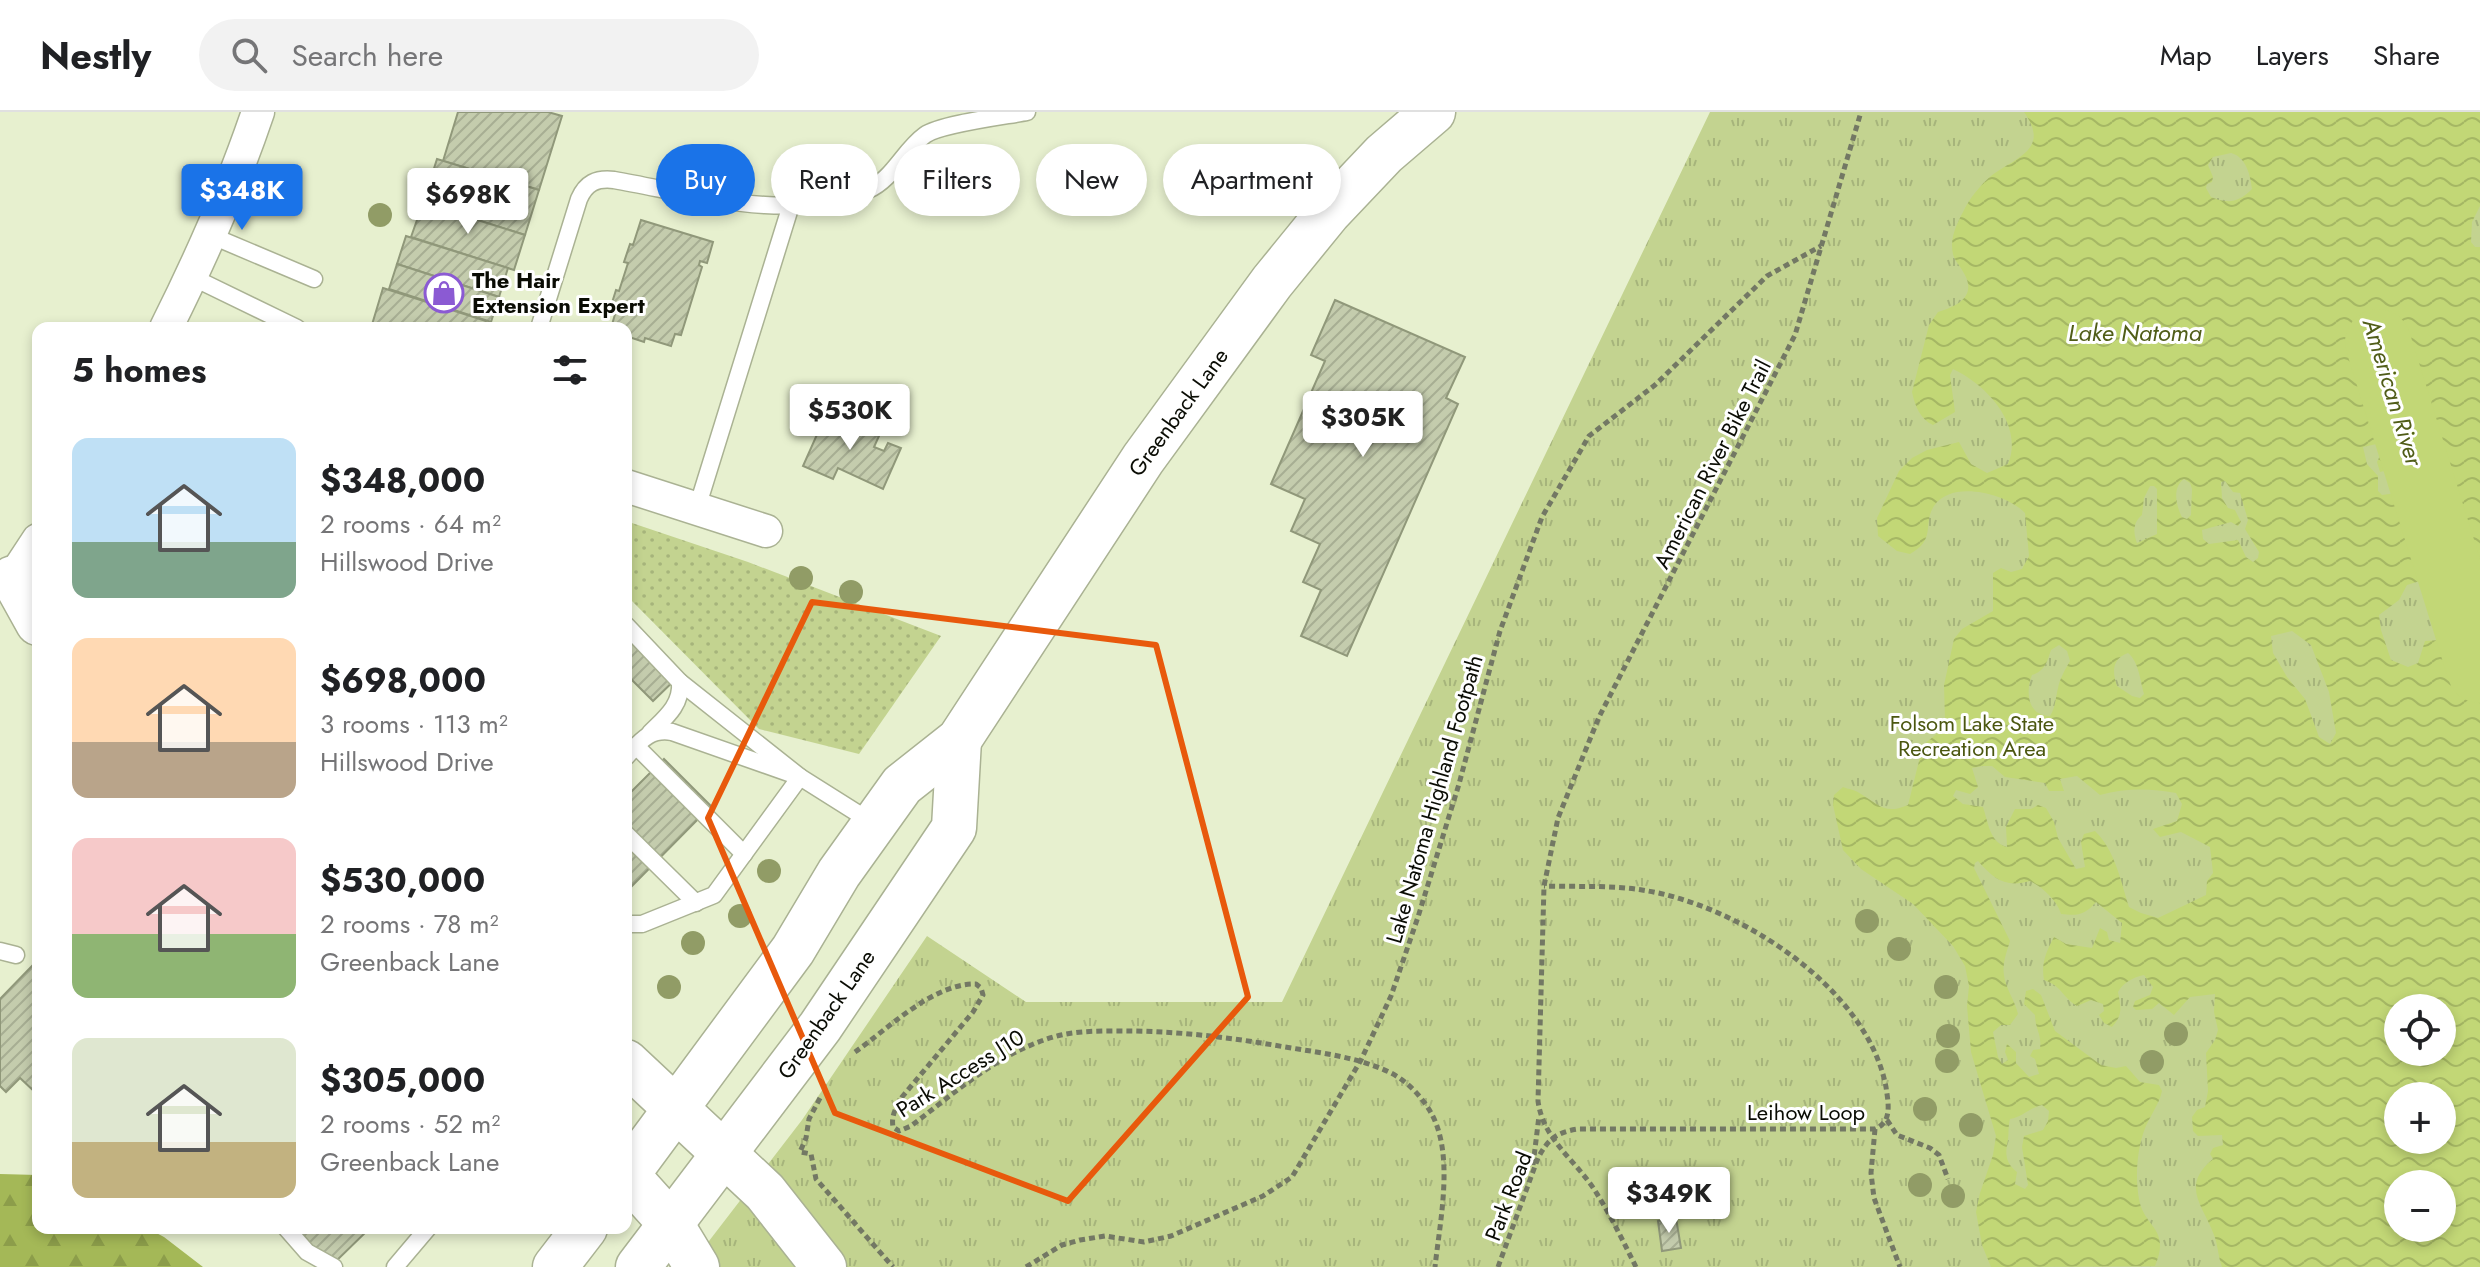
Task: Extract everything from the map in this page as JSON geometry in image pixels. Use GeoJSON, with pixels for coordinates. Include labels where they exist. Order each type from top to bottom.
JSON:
{"type":"FeatureCollection","features":[{"type":"Feature","properties":{"kind":"main road","name":"Greenback Lane"},"geometry":{"type":"LineString","coordinates":[[632,1167],[793,950],[839,873],[902,785],[959,740],[1143,459],[1272,282],[1329,212],[1384,154],[1433,112]]}},
{"type":"Feature","properties":{"kind":"main road"},"geometry":{"type":"LineString","coordinates":[[13,582],[32,613]]}},
{"type":"Feature","properties":{"kind":"main road","name":"Greenback Lane"},"geometry":{"type":"LineString","coordinates":[[638,1267],[820,1027],[954,828],[959,740]]}},
{"type":"Feature","properties":{"kind":"main road"},"geometry":{"type":"LineString","coordinates":[[632,1068],[765,1192],[824,1267]]}},
{"type":"Feature","properties":{"kind":"main road"},"geometry":{"type":"LineString","coordinates":[[632,1182],[671,1224],[694,1264]]}},
{"type":"Feature","properties":{"kind":"main road"},"geometry":{"type":"LineString","coordinates":[[555,1267],[580,1234]]}},
{"type":"Feature","properties":{"kind":"street"},"geometry":{"type":"LineString","coordinates":[[169,322],[244,156],[258,112]]}},
{"type":"Feature","properties":{"kind":"street"},"geometry":{"type":"LineString","coordinates":[[632,488],[766,531]]}},
{"type":"Feature","properties":{"kind":"street"},"geometry":{"type":"LineString","coordinates":[[13,582],[32,550]]}},
{"type":"Feature","properties":{"kind":"lane"},"geometry":{"type":"LineString","coordinates":[[878,184],[920,139],[935,130],[1027,112]]}},
{"type":"Feature","properties":{"kind":"lane"},"geometry":{"type":"LineString","coordinates":[[541,322],[579,199],[592,182],[614,180],[732,201],[771,204]]}},
{"type":"Feature","properties":{"kind":"lane"},"geometry":{"type":"LineString","coordinates":[[697,508],[788,216]]}},
{"type":"Feature","properties":{"kind":"lane"},"geometry":{"type":"LineString","coordinates":[[210,235],[314,279]]}},
{"type":"Feature","properties":{"kind":"lane"},"geometry":{"type":"LineString","coordinates":[[192,277],[285,322]]}},
{"type":"Feature","properties":{"kind":"lane"},"geometry":{"type":"LineString","coordinates":[[632,631],[680,682],[800,777],[874,824]]}},
{"type":"Feature","properties":{"kind":"lane"},"geometry":{"type":"LineString","coordinates":[[632,751],[675,707],[680,697],[680,682]]}},
{"type":"Feature","properties":{"kind":"lane"},"geometry":{"type":"LineString","coordinates":[[650,733],[672,732],[800,777]]}},
{"type":"Feature","properties":{"kind":"lane"},"geometry":{"type":"LineString","coordinates":[[632,753],[744,854]]}},
{"type":"Feature","properties":{"kind":"lane"},"geometry":{"type":"LineString","coordinates":[[632,923],[642,924],[714,895],[800,777]]}},
{"type":"Feature","properties":{"kind":"lane"},"geometry":{"type":"LineString","coordinates":[[632,840],[696,903]]}},
{"type":"Feature","properties":{"kind":"lane"},"geometry":{"type":"LineString","coordinates":[[291,1234],[307,1252],[334,1267]]}},
{"type":"Feature","properties":{"kind":"lane"},"geometry":{"type":"LineString","coordinates":[[395,1267],[423,1234]]}},
{"type":"Feature","properties":{"kind":"path","name":"American River Bike Trail"},"geometry":{"type":"LineString","coordinates":[[1530,1178],[1539,1110],[1544,886],[1558,818],[1599,717],[1795,335],[1861,112]]}},
{"type":"Feature","properties":{"kind":"path","name":"Lake Natoma Highland Footpath"},"geometry":{"type":"LineString","coordinates":[[1026,1267],[1062,1245],[1080,1240],[1105,1236],[1144,1242],[1171,1236],[1263,1196],[1292,1177],[1361,1060],[1391,996],[1459,784],[1500,631],[1542,517],[1589,436],[1655,385],[1767,276],[1821,246]]}},
{"type":"Feature","properties":{"kind":"path","name":"Leihow Loop"},"geometry":{"type":"LineString","coordinates":[[1544,886],[1642,890],[1682,900],[1765,938],[1810,968],[1863,1030],[1878,1060],[1888,1103],[1887,1119],[1875,1129],[1578,1129],[1551,1138]]}},
{"type":"Feature","properties":{"kind":"path","name":"Park Access J10"},"geometry":{"type":"LineString","coordinates":[[844,1060],[921,1003],[952,987],[968,984],[976,984],[983,995],[973,1012],[895,1109],[891,1118],[893,1127],[899,1131],[911,1126],[1005,1058],[1033,1044],[1063,1035],[1108,1031],[1187,1032],[1361,1060],[1395,1074],[1416,1092],[1431,1113],[1445,1165],[1435,1267]]}},
{"type":"Feature","properties":{"kind":"path"},"geometry":{"type":"LineString","coordinates":[[826,1089],[809,1119],[800,1152],[811,1154],[816,1179],[893,1267]]}},
{"type":"Feature","properties":{"kind":"path"},"geometry":{"type":"LineString","coordinates":[[1539,1110],[1551,1138],[1591,1185],[1605,1207],[1636,1267]]}},
{"type":"Feature","properties":{"kind":"path"},"geometry":{"type":"LineString","coordinates":[[1887,1119],[1897,1135],[1930,1148],[1939,1155],[1948,1179]]}},
{"type":"Feature","properties":{"kind":"path"},"geometry":{"type":"LineString","coordinates":[[1875,1129],[1871,1173],[1874,1198],[1900,1267]]}},
{"type":"Feature","properties":{"kind":"path","name":"Park Road"},"geometry":{"type":"LineString","coordinates":[[1498,1267],[1530,1178],[1551,1138]]}},
{"type":"Feature","properties":{"kind":"highlighted area"},"geometry":{"type":"Polygon","coordinates":[[[812,602],[1156,645],[1248,997],[1068,1201],[835,1113],[708,818],[812,602]]]}},
{"type":"Feature","properties":{"kind":"green space","name":"Folsom Lake State Recreation Area"},"geometry":{"type":"Polygon","coordinates":[[[1710,112],[2480,112],[2480,1267],[689,1267],[802,1120],[927,936],[1026,1002],[1282,1002],[1710,112]]]}},
{"type":"Feature","properties":{"kind":"green space"},"geometry":{"type":"Polygon","coordinates":[[[632,523],[748,562],[941,636],[859,754],[759,729],[632,601],[632,523]]]}},
{"type":"Feature","properties":{"kind":"green space"},"geometry":{"type":"Polygon","coordinates":[[[0,1174],[32,1175],[32,1234],[158,1234],[203,1267],[0,1267],[0,1174]]]}},
{"type":"Feature","properties":{"kind":"water","name":"Lake Natoma"},"geometry":{"type":"Polygon","coordinates":[[[2024,112],[2480,112],[2480,206],[2472,222],[2471,242],[2475,247],[2480,247],[2480,1267],[2222,1267],[2196,1187],[2203,1169],[2213,1159],[2210,1154],[2213,1148],[2223,1145],[2222,1135],[2198,1136],[2193,1131],[2192,1117],[2197,1110],[2205,1107],[2208,1091],[2206,1053],[2218,1030],[2214,1012],[2215,994],[2190,997],[2174,1015],[2159,1003],[2152,1009],[2136,1010],[2133,1007],[2135,1001],[2150,995],[2153,987],[2144,975],[2140,976],[2126,983],[2118,992],[2120,1011],[2116,1023],[2112,1027],[2104,1023],[2099,1015],[2104,1011],[2103,1004],[2091,1000],[2077,1006],[2044,980],[2044,963],[2054,937],[2066,944],[2092,948],[2100,928],[2107,932],[2109,940],[2120,943],[2122,923],[2096,902],[2081,914],[2061,914],[2053,899],[2035,884],[2001,880],[1978,861],[1974,868],[2010,941],[2004,975],[2018,1014],[2010,1025],[2001,1025],[1993,1032],[2002,1064],[2008,1060],[2005,1052],[2007,1044],[2016,1052],[2016,1063],[2029,1077],[2039,1074],[2035,1059],[2030,1056],[2033,1050],[2040,1049],[2035,1015],[2024,1004],[2026,991],[2033,989],[2041,995],[2055,1031],[2101,1065],[2126,1066],[2140,1082],[2159,1085],[2162,1091],[2142,1139],[2137,1173],[2142,1209],[2155,1229],[2160,1244],[2155,1266],[1991,1267],[1982,1245],[1976,1212],[1996,1136],[1971,1052],[1967,1006],[1969,986],[1965,966],[1953,946],[1913,904],[1861,869],[1843,850],[1833,805],[1834,795],[1843,787],[1888,809],[1908,805],[1923,745],[1939,732],[1945,720],[1944,685],[1954,639],[1962,629],[1993,611],[1993,573],[2001,568],[2011,572],[2022,569],[2029,556],[2025,513],[1993,495],[1966,491],[1942,498],[1931,513],[1923,543],[1910,554],[1897,551],[1878,536],[1877,518],[1899,471],[1912,458],[1927,450],[1959,442],[1971,464],[1987,473],[2008,464],[2012,449],[2007,421],[1990,396],[1966,376],[1953,369],[1950,375],[1955,412],[1933,425],[1919,412],[1912,392],[1929,325],[1938,312],[1960,302],[1968,292],[1967,278],[1953,254],[1952,242],[1957,224],[1975,193],[1993,174],[2024,154],[2033,141],[2034,133],[2024,112]],[[2231,153],[2213,157],[2208,165],[2212,182],[2206,188],[2211,197],[2233,201],[2252,189],[2240,158],[2231,153]],[[2409,425],[2401,430],[2403,442],[2401,451],[2395,454],[2393,469],[2380,472],[2377,462],[2383,449],[2381,443],[2363,447],[2367,464],[2378,476],[2378,491],[2382,495],[2403,492],[2413,480],[2412,474],[2401,470],[2401,466],[2409,462],[2425,444],[2415,443],[2413,438],[2423,431],[2422,425],[2409,425]],[[2184,479],[2178,487],[2180,513],[2187,519],[2191,515],[2192,489],[2184,479]],[[2225,481],[2221,482],[2222,498],[2228,508],[2235,510],[2241,522],[2238,526],[2231,522],[2202,530],[2203,539],[2209,544],[2238,540],[2246,557],[2253,562],[2259,552],[2245,529],[2248,520],[2240,493],[2233,492],[2225,481]],[[2150,486],[2144,498],[2142,515],[2135,528],[2137,543],[2157,534],[2157,489],[2154,486],[2150,486]],[[2423,580],[2407,585],[2399,600],[2379,615],[2381,630],[2391,660],[2408,667],[2418,663],[2425,641],[2450,642],[2471,601],[2470,591],[2463,585],[2423,580]],[[2292,631],[2271,636],[2273,653],[2305,699],[2319,737],[2330,744],[2336,733],[2329,692],[2311,645],[2292,631]],[[2059,645],[2051,650],[2043,668],[2032,675],[2029,689],[2033,708],[2050,716],[2060,681],[2070,661],[2067,651],[2059,645]],[[2128,653],[2119,659],[2114,671],[2117,686],[2140,698],[2144,694],[2135,661],[2128,653]],[[1992,766],[1972,768],[1978,787],[1970,794],[1956,790],[1953,796],[1963,804],[1983,807],[1993,837],[2001,845],[2007,847],[2006,827],[2015,809],[2031,809],[2038,805],[2046,808],[2058,838],[2076,869],[2085,867],[2081,842],[2084,834],[2095,831],[2112,857],[2129,907],[2141,913],[2158,918],[2206,895],[2207,881],[2213,873],[2210,847],[2181,832],[2160,837],[2153,829],[2177,821],[2182,804],[2176,793],[2138,790],[2100,795],[2077,776],[2060,779],[2064,791],[2049,791],[2045,783],[2005,777],[1992,766]],[[2042,1105],[2010,1119],[2007,1158],[2017,1172],[2015,1184],[2025,1189],[2028,1185],[2022,1147],[2024,1136],[2043,1130],[2049,1111],[2042,1105]]]}},
{"type":"Feature","properties":{"kind":"building"},"geometry":{"type":"Polygon","coordinates":[[[458,112],[548,112],[562,116],[539,190],[443,161],[458,112]]]}},
{"type":"Feature","properties":{"kind":"building"},"geometry":{"type":"Polygon","coordinates":[[[437,159],[539,190],[525,235],[423,203],[437,159]]]}},
{"type":"Feature","properties":{"kind":"building"},"geometry":{"type":"Polygon","coordinates":[[[423,203],[525,235],[514,270],[411,237],[423,203]]]}},
{"type":"Feature","properties":{"kind":"building"},"geometry":{"type":"Polygon","coordinates":[[[641,220],[713,242],[707,263],[700,261],[702,267],[681,335],[675,334],[671,346],[645,338],[644,342],[632,338],[632,322],[613,322],[616,311],[610,309],[628,263],[624,262],[630,244],[633,245],[641,220]]]}},
{"type":"Feature","properties":{"kind":"building"},"geometry":{"type":"Polygon","coordinates":[[[406,236],[508,268],[499,297],[397,264],[406,236]]]}},
{"type":"Feature","properties":{"kind":"building","name":"The Hair Extension Expert"},"geometry":{"type":"Polygon","coordinates":[[[397,264],[499,297],[491,322],[389,289],[397,264]]]}},
{"type":"Feature","properties":{"kind":"building"},"geometry":{"type":"Polygon","coordinates":[[[383,288],[486,321],[486,322],[373,322],[383,288]]]}},
{"type":"Feature","properties":{"kind":"building"},"geometry":{"type":"Polygon","coordinates":[[[1335,300],[1465,357],[1446,398],[1458,404],[1347,656],[1301,636],[1321,590],[1303,582],[1320,544],[1291,531],[1305,499],[1271,484],[1325,361],[1311,355],[1335,300]]]}},
{"type":"Feature","properties":{"kind":"building"},"geometry":{"type":"Polygon","coordinates":[[[827,412],[879,436],[874,447],[884,451],[888,443],[901,448],[883,489],[838,468],[833,479],[803,466],[827,412]]]}},
{"type":"Feature","properties":{"kind":"building"},"geometry":{"type":"Polygon","coordinates":[[[632,622],[682,673],[653,701],[632,680],[632,622]]]}},
{"type":"Feature","properties":{"kind":"building"},"geometry":{"type":"Polygon","coordinates":[[[664,759],[711,806],[632,886],[632,791],[664,759]]]}},
{"type":"Feature","properties":{"kind":"building"},"geometry":{"type":"Polygon","coordinates":[[[32,966],[32,1089],[20,1078],[6,1092],[0,1086],[0,999],[32,966]]]}},
{"type":"Feature","properties":{"kind":"building"},"geometry":{"type":"Polygon","coordinates":[[[1676,1218],[1681,1248],[1662,1251],[1658,1221],[1676,1218]]]}},
{"type":"Feature","properties":{"kind":"building"},"geometry":{"type":"Polygon","coordinates":[[[294,1234],[364,1234],[330,1267],[294,1234]]]}},
{"type":"Feature","properties":{"kind":"waterway","name":"American River"},"geometry":{"type":"LineString","coordinates":[[2378,342],[2480,670]]}},
{"type":"Feature","properties":{"kind":"place","name":"The Hair Extension Expert"},"geometry":{"type":"Point","coordinates":[444,293]}}]}
